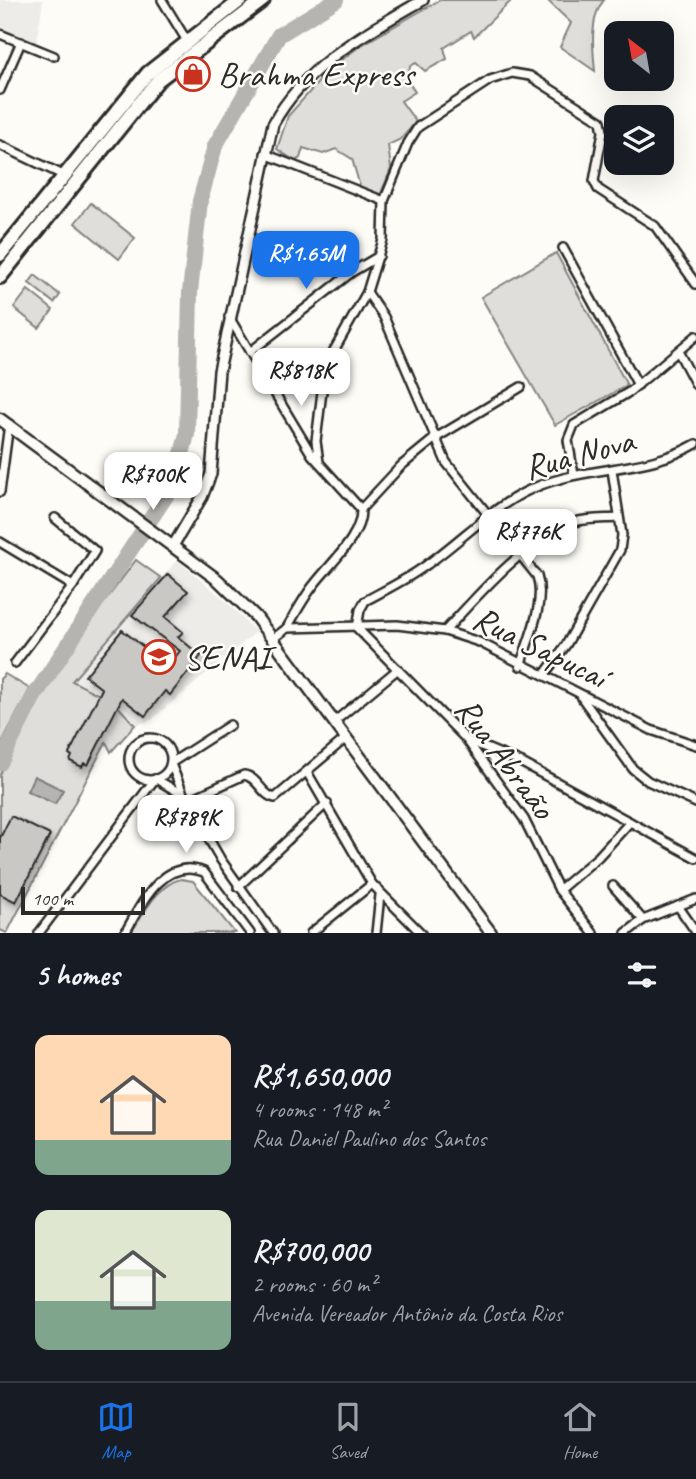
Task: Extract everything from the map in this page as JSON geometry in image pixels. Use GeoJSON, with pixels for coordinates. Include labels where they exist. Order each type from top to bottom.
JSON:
{"type":"FeatureCollection","features":[{"type":"Feature","properties":{"kind":"highway"},"geometry":{"type":"LineString","coordinates":[[0,254],[148,73],[241,0]]}},
{"type":"Feature","properties":{"kind":"highway"},"geometry":{"type":"LineString","coordinates":[[0,277],[158,80],[264,0]]}},
{"type":"Feature","properties":{"kind":"highway"},"geometry":{"type":"LineString","coordinates":[[16,236],[21,242],[21,251]]}},
{"type":"Feature","properties":{"kind":"main road"},"geometry":{"type":"LineString","coordinates":[[4,422],[218,580],[274,638],[491,933]]}},
{"type":"Feature","properties":{"kind":"street"},"geometry":{"type":"LineString","coordinates":[[162,0],[187,41]]}},
{"type":"Feature","properties":{"kind":"street"},"geometry":{"type":"LineString","coordinates":[[169,543],[202,497],[211,474],[219,371],[273,124],[300,84],[356,39],[423,0]]}},
{"type":"Feature","properties":{"kind":"street"},"geometry":{"type":"LineString","coordinates":[[0,34],[54,56]]}},
{"type":"Feature","properties":{"kind":"street"},"geometry":{"type":"LineString","coordinates":[[0,90],[21,42]]}},
{"type":"Feature","properties":{"kind":"street"},"geometry":{"type":"LineString","coordinates":[[319,462],[317,441],[323,383],[332,354],[367,292],[380,256],[384,201],[408,142],[418,127],[457,98],[502,75],[530,76],[598,118],[603,132],[594,181],[598,189],[655,226],[696,284]]}},
{"type":"Feature","properties":{"kind":"street"},"geometry":{"type":"LineString","coordinates":[[0,145],[65,176]]}},
{"type":"Feature","properties":{"kind":"street"},"geometry":{"type":"LineString","coordinates":[[265,154],[384,201]]}},
{"type":"Feature","properties":{"kind":"street"},"geometry":{"type":"LineString","coordinates":[[563,248],[639,385]]}},
{"type":"Feature","properties":{"kind":"street"},"geometry":{"type":"LineString","coordinates":[[250,352],[352,272],[380,256]]}},
{"type":"Feature","properties":{"kind":"street"},"geometry":{"type":"LineString","coordinates":[[367,292],[384,317],[446,462],[537,576],[540,591],[520,666]]}},
{"type":"Feature","properties":{"kind":"street"},"geometry":{"type":"LineString","coordinates":[[229,316],[319,462],[361,509],[362,519],[354,534],[311,588],[287,628],[274,638]]}},
{"type":"Feature","properties":{"kind":"street"},"geometry":{"type":"LineString","coordinates":[[574,475],[568,440],[570,429],[639,385],[696,336]]}},
{"type":"Feature","properties":{"kind":"street"},"geometry":{"type":"LineString","coordinates":[[678,353],[696,385]]}},
{"type":"Feature","properties":{"kind":"street"},"geometry":{"type":"LineString","coordinates":[[361,509],[401,466],[434,439],[521,387]]}},
{"type":"Feature","properties":{"kind":"street"},"geometry":{"type":"LineString","coordinates":[[0,492],[4,422]]}},
{"type":"Feature","properties":{"kind":"street","name":"Rua Nova"},"geometry":{"type":"LineString","coordinates":[[357,628],[359,610],[365,601],[425,566],[487,516],[523,493],[574,475],[652,463],[696,444]]}},
{"type":"Feature","properties":{"kind":"street"},"geometry":{"type":"LineString","coordinates":[[544,675],[617,558],[622,543],[612,470]]}},
{"type":"Feature","properties":{"kind":"street"},"geometry":{"type":"LineString","coordinates":[[15,663],[73,586],[95,549],[55,518]]}},
{"type":"Feature","properties":{"kind":"street"},"geometry":{"type":"LineString","coordinates":[[444,631],[478,595],[551,534],[575,522],[618,518]]}},
{"type":"Feature","properties":{"kind":"street"},"geometry":{"type":"LineString","coordinates":[[0,542],[73,586]]}},
{"type":"Feature","properties":{"kind":"street","name":"Rua Sapucaí"},"geometry":{"type":"LineString","coordinates":[[287,628],[397,625],[444,631],[479,642],[520,666],[544,675],[651,730],[696,745]]}},
{"type":"Feature","properties":{"kind":"street","name":"Rua Abraão"},"geometry":{"type":"LineString","coordinates":[[357,628],[466,739],[524,818],[559,890],[593,933]]}},
{"type":"Feature","properties":{"kind":"street"},"geometry":{"type":"LineString","coordinates":[[334,722],[398,668]]}},
{"type":"Feature","properties":{"kind":"street"},"geometry":{"type":"LineString","coordinates":[[579,695],[632,769],[656,785],[696,803]]}},
{"type":"Feature","properties":{"kind":"street"},"geometry":{"type":"LineString","coordinates":[[39,933],[155,779],[167,771],[171,763],[230,725]]}},
{"type":"Feature","properties":{"kind":"street"},"geometry":{"type":"LineString","coordinates":[[185,799],[155,779],[142,778],[132,769],[130,756],[135,745],[147,738],[160,741],[169,750],[171,763],[185,799],[238,887],[273,933]]}},
{"type":"Feature","properties":{"kind":"street"},"geometry":{"type":"LineString","coordinates":[[185,799],[244,775],[250,776],[269,797],[275,798],[346,738]]}},
{"type":"Feature","properties":{"kind":"street"},"geometry":{"type":"LineString","coordinates":[[466,739],[522,764],[696,858]]}},
{"type":"Feature","properties":{"kind":"street"},"geometry":{"type":"LineString","coordinates":[[307,772],[372,884],[380,895],[421,933]]}},
{"type":"Feature","properties":{"kind":"street"},"geometry":{"type":"LineString","coordinates":[[238,887],[327,803]]}},
{"type":"Feature","properties":{"kind":"street"},"geometry":{"type":"LineString","coordinates":[[559,890],[598,857],[630,822]]}},
{"type":"Feature","properties":{"kind":"street"},"geometry":{"type":"LineString","coordinates":[[125,933],[152,888],[173,872],[189,869],[204,872],[250,933]]}},
{"type":"Feature","properties":{"kind":"street"},"geometry":{"type":"LineString","coordinates":[[311,933],[372,884]]}},
{"type":"Feature","properties":{"kind":"street"},"geometry":{"type":"LineString","coordinates":[[613,886],[643,920]]}},
{"type":"Feature","properties":{"kind":"street"},"geometry":{"type":"LineString","coordinates":[[376,933],[380,895]]}},
{"type":"Feature","properties":{"kind":"street"},"geometry":{"type":"LineString","coordinates":[[626,933],[643,920],[696,899]]}},
{"type":"Feature","properties":{"kind":"street"},"geometry":{"type":"LineString","coordinates":[[678,906],[696,932]]}},
{"type":"Feature","properties":{"kind":"shaded area"},"geometry":{"type":"Polygon","coordinates":[[[0,0],[43,0],[36,44],[0,28],[0,0]]]}},
{"type":"Feature","properties":{"kind":"shaded area"},"geometry":{"type":"Polygon","coordinates":[[[440,0],[512,0],[474,37],[471,31],[444,48],[447,59],[425,71],[416,63],[410,66],[408,81],[415,92],[401,101],[416,122],[401,139],[388,145],[391,169],[379,198],[361,190],[352,159],[336,149],[323,154],[303,148],[300,158],[295,161],[277,149],[288,116],[330,69],[360,46],[440,0]]]}},
{"type":"Feature","properties":{"kind":"shaded area"},"geometry":{"type":"Polygon","coordinates":[[[547,0],[604,0],[594,24],[595,71],[560,47],[571,23],[547,0]]]}},
{"type":"Feature","properties":{"kind":"shaded area"},"geometry":{"type":"Polygon","coordinates":[[[91,203],[135,238],[119,259],[75,223],[91,203]]]}},
{"type":"Feature","properties":{"kind":"shaded area"},"geometry":{"type":"Polygon","coordinates":[[[556,253],[627,385],[555,425],[481,297],[556,253]]]}},
{"type":"Feature","properties":{"kind":"shaded area"},"geometry":{"type":"Polygon","coordinates":[[[35,275],[60,295],[54,303],[29,283],[35,275]]]}},
{"type":"Feature","properties":{"kind":"shaded area"},"geometry":{"type":"Polygon","coordinates":[[[28,290],[53,310],[39,328],[14,308],[28,290]]]}},
{"type":"Feature","properties":{"kind":"shaded area"},"geometry":{"type":"Polygon","coordinates":[[[136,560],[161,578],[72,681],[115,703],[135,725],[111,752],[106,742],[7,933],[0,930],[0,774],[34,709],[79,636],[136,560]]]}},
{"type":"Feature","properties":{"kind":"shaded area","name":"SENAI"},"geometry":{"type":"Polygon","coordinates":[[[177,560],[226,601],[256,632],[151,720],[135,725],[115,703],[71,681],[177,560]]]}},
{"type":"Feature","properties":{"kind":"shaded area"},"geometry":{"type":"Polygon","coordinates":[[[5,674],[30,689],[0,746],[0,679],[5,674]]]}},
{"type":"Feature","properties":{"kind":"shaded area"},"geometry":{"type":"Polygon","coordinates":[[[34,776],[63,790],[55,804],[27,791],[34,776]]]}},
{"type":"Feature","properties":{"kind":"shaded area"},"geometry":{"type":"Polygon","coordinates":[[[181,879],[193,881],[235,933],[131,933],[158,893],[181,879]]]}},
{"type":"Feature","properties":{"kind":"building"},"geometry":{"type":"Polygon","coordinates":[[[168,574],[188,591],[165,617],[183,632],[178,637],[201,656],[170,695],[165,691],[145,716],[122,698],[88,765],[84,763],[82,767],[70,761],[72,756],[69,754],[102,689],[85,676],[122,630],[168,666],[180,651],[132,615],[168,574]]]}},
{"type":"Feature","properties":{"kind":"building"},"geometry":{"type":"Polygon","coordinates":[[[11,816],[50,835],[16,902],[0,894],[0,838],[11,816]]]}},
{"type":"Feature","properties":{"kind":"waterway"},"geometry":{"type":"LineString","coordinates":[[0,763],[33,698],[175,482],[187,434],[190,292],[200,201],[215,146],[279,35],[336,0]]}},
{"type":"Feature","properties":{"kind":"place","name":"Brahma Express"},"geometry":{"type":"Point","coordinates":[193,74]}},
{"type":"Feature","properties":{"kind":"place","name":"SENAI"},"geometry":{"type":"Point","coordinates":[159,657]}}]}
